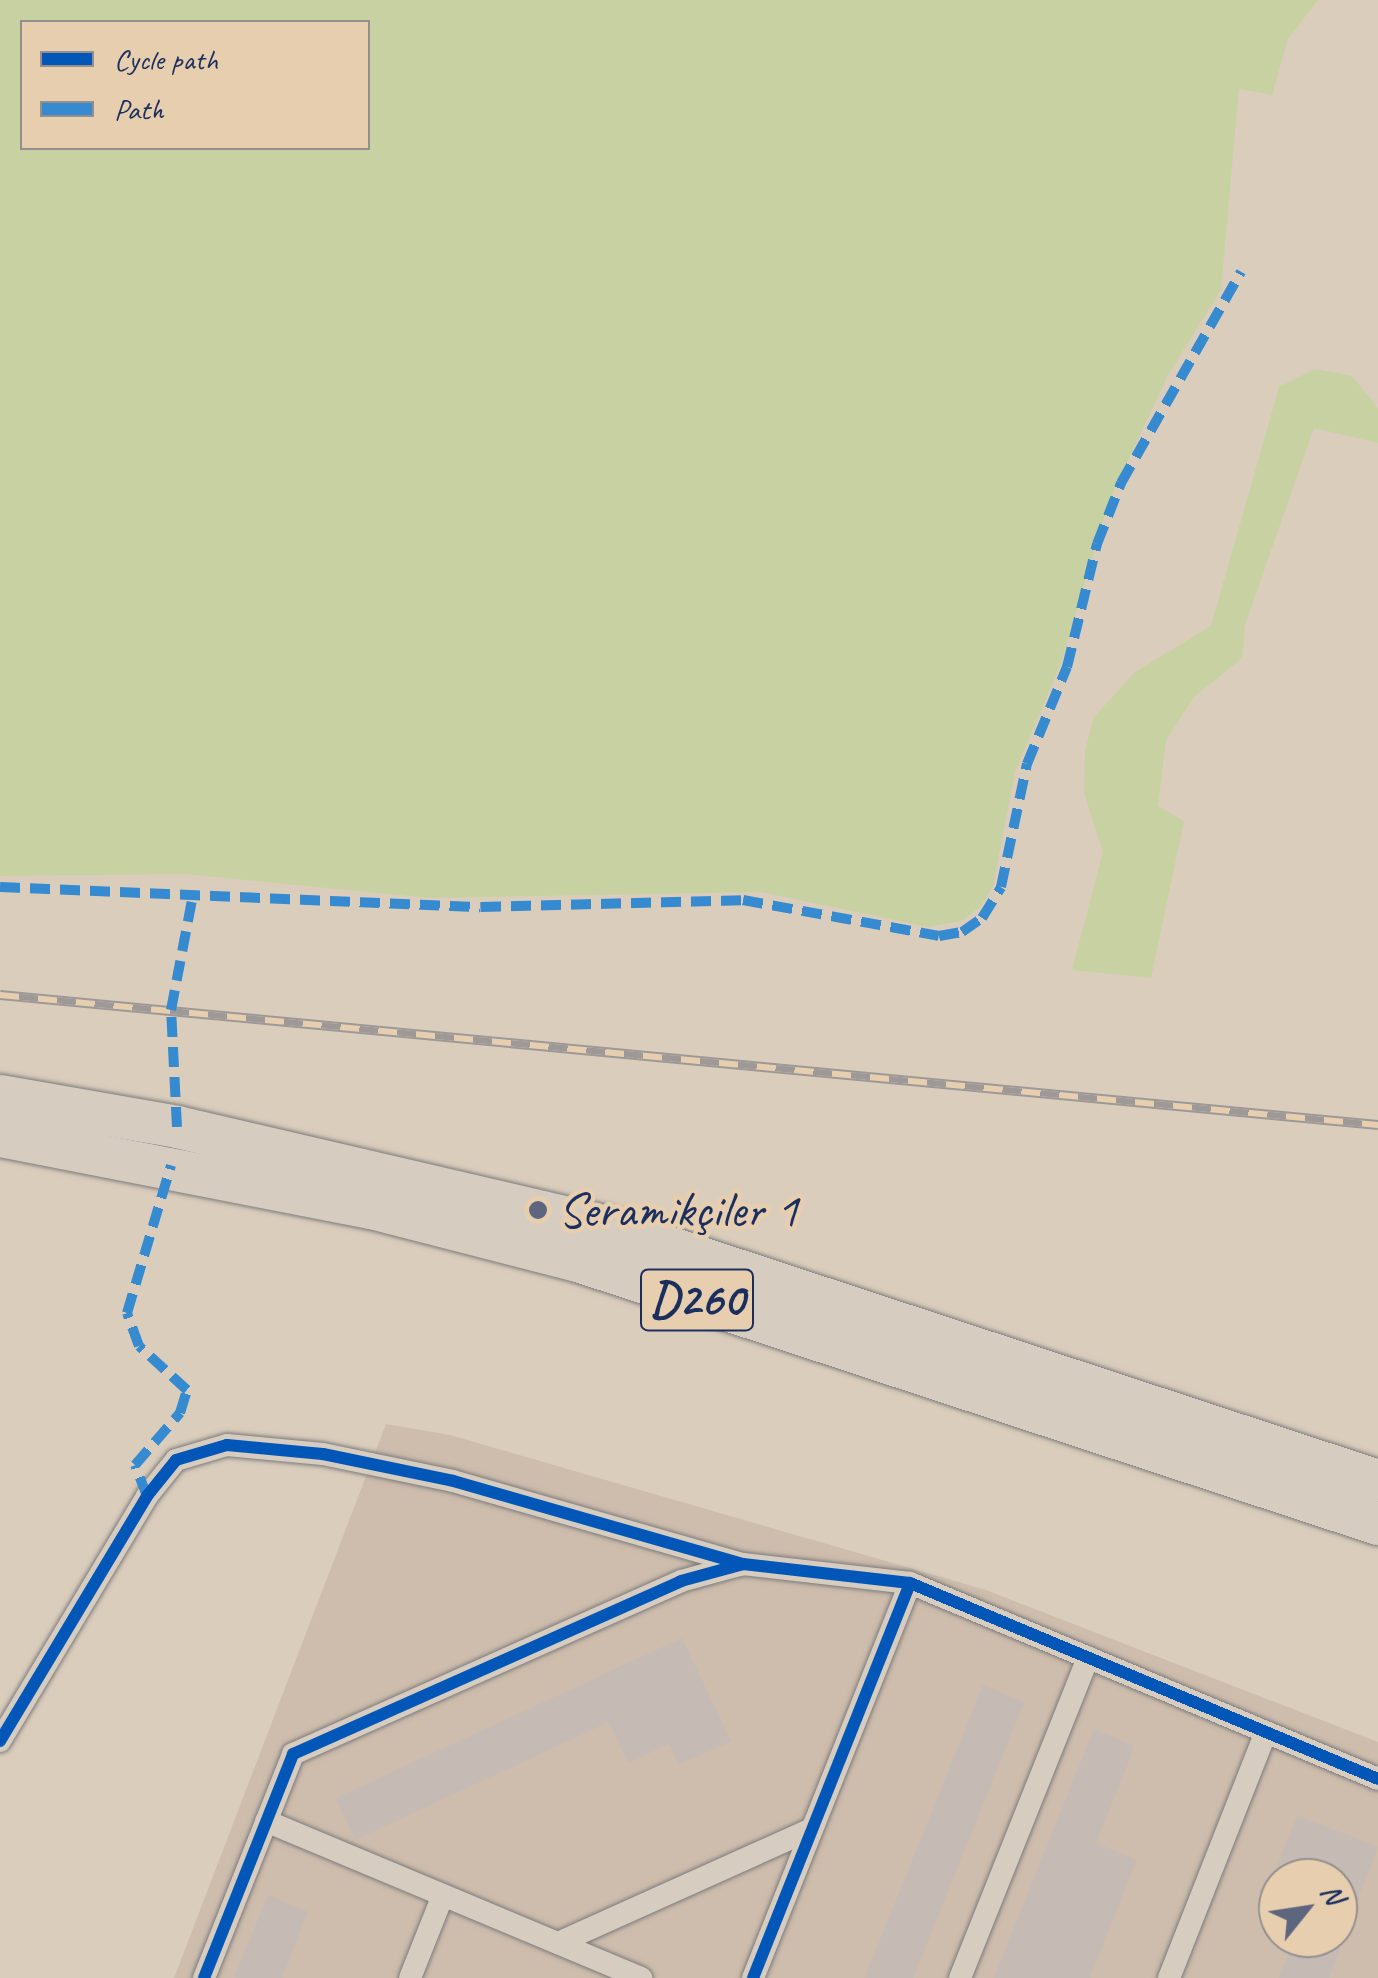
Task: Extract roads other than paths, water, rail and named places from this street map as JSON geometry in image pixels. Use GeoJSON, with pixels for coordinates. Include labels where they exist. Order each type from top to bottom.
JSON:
{"type":"FeatureCollection","features":[{"type":"Feature","properties":{"kind":"highway","name":"D260"},"geometry":{"type":"LineString","coordinates":[[0,1096],[177,1126],[604,1226],[1378,1481]]}},
{"type":"Feature","properties":{"kind":"highway","name":"D260"},"geometry":{"type":"LineString","coordinates":[[0,1136],[371,1208],[578,1261],[1378,1524]]}},
{"type":"Feature","properties":{"kind":"street"},"geometry":{"type":"LineString","coordinates":[[0,1741],[147,1496],[176,1460],[228,1445],[323,1454],[453,1481],[743,1564],[910,1584],[1378,1779]]}},
{"type":"Feature","properties":{"kind":"street"},"geometry":{"type":"LineString","coordinates":[[204,1978],[293,1754],[681,1581],[743,1564]]}},
{"type":"Feature","properties":{"kind":"street"},"geometry":{"type":"LineString","coordinates":[[753,1978],[910,1584]]}},
{"type":"Feature","properties":{"kind":"street"},"geometry":{"type":"LineString","coordinates":[[960,1978],[1088,1658]]}},
{"type":"Feature","properties":{"kind":"street"},"geometry":{"type":"LineString","coordinates":[[1169,1978],[1266,1732]]}},
{"type":"Feature","properties":{"kind":"street"},"geometry":{"type":"LineString","coordinates":[[266,1821],[558,1943],[615,1973],[642,1978]]}},
{"type":"Feature","properties":{"kind":"street"},"geometry":{"type":"LineString","coordinates":[[558,1943],[812,1829]]}},
{"type":"Feature","properties":{"kind":"street"},"geometry":{"type":"LineString","coordinates":[[410,1978],[443,1895]]}},
{"type":"Feature","properties":{"kind":"railway"},"geometry":{"type":"LineString","coordinates":[[0,995],[1378,1125]]}},
{"type":"Feature","properties":{"kind":"place","name":"Seramikçiler 1"},"geometry":{"type":"Point","coordinates":[538,1210]}}]}
